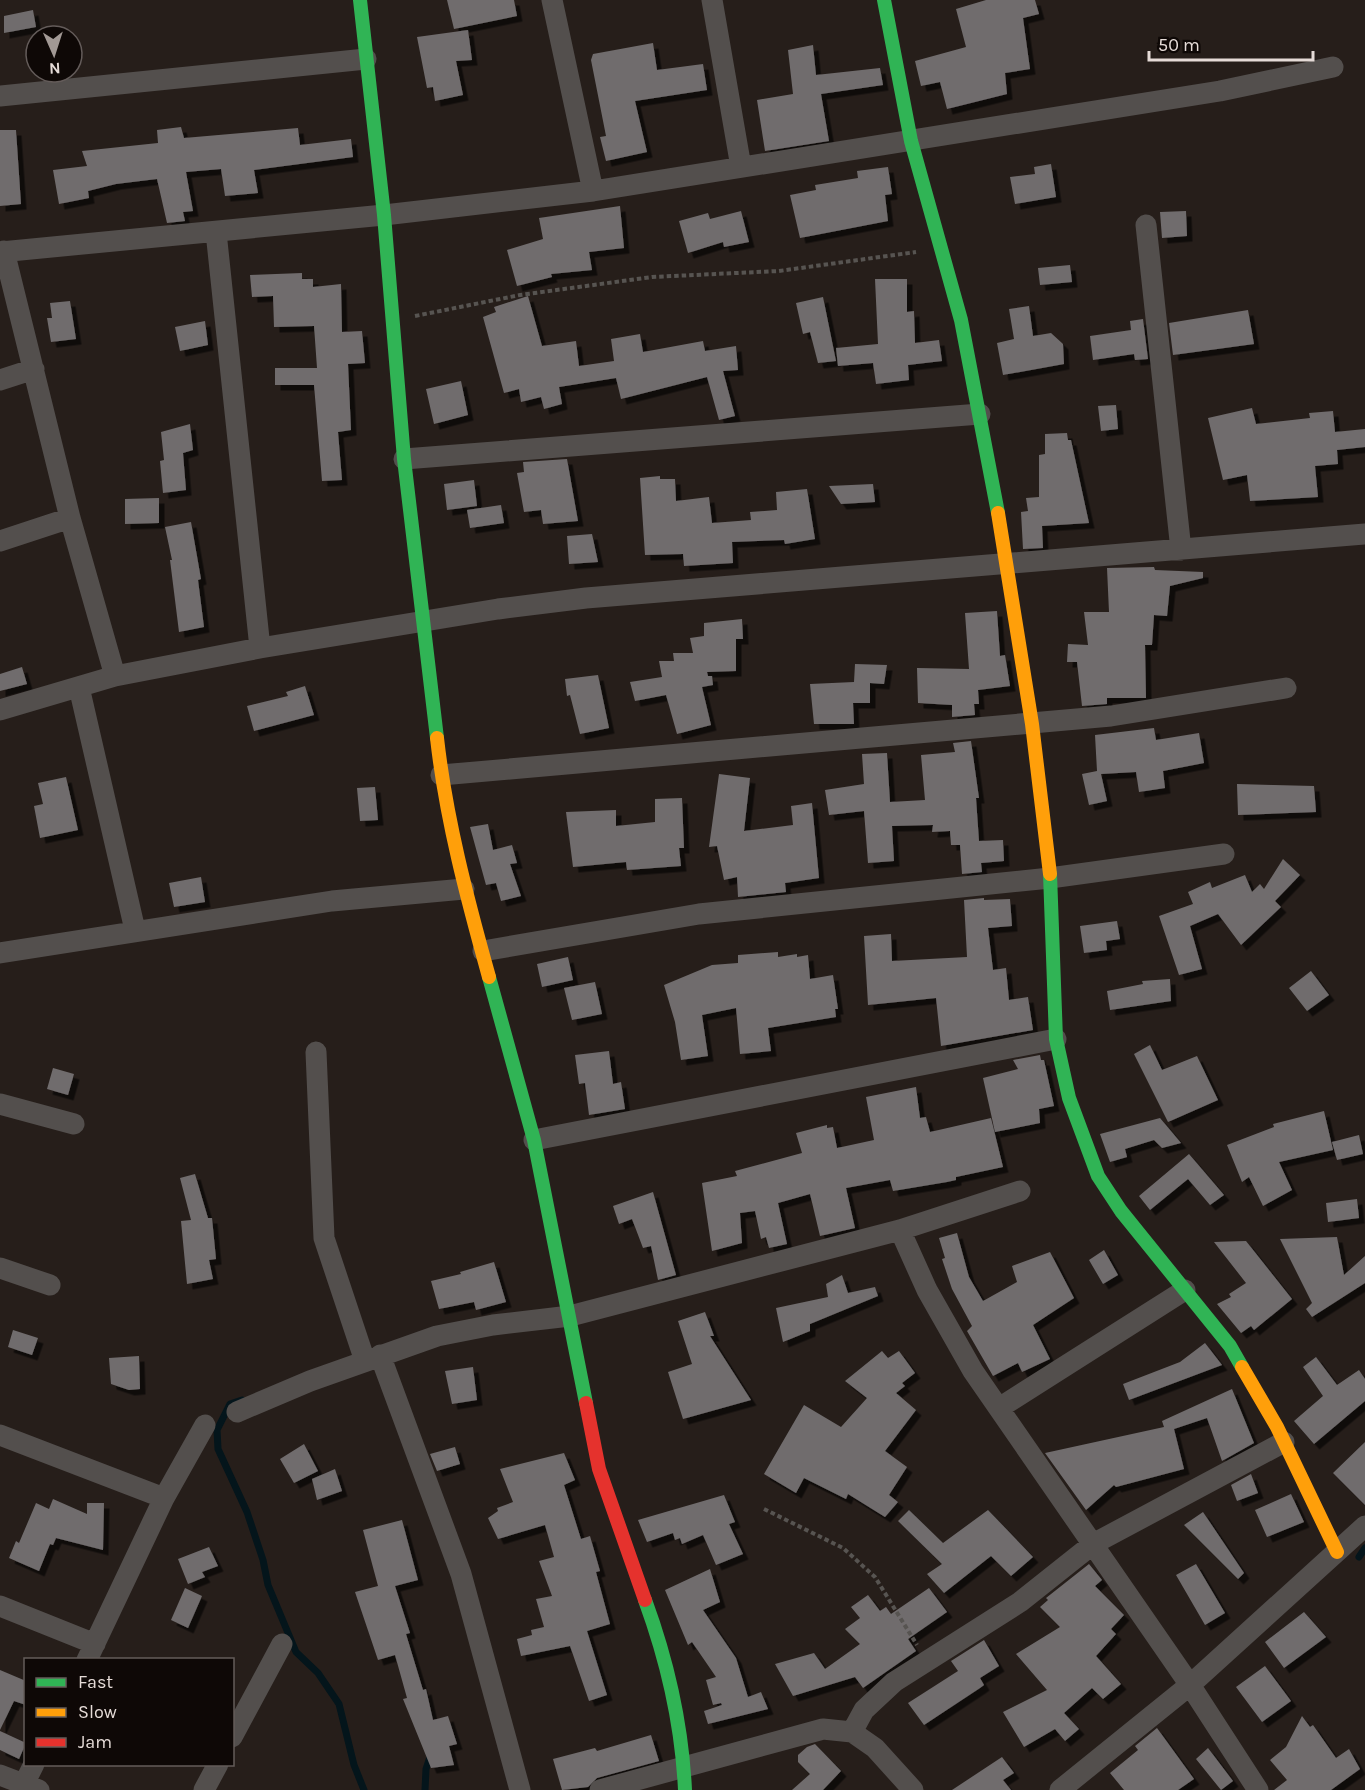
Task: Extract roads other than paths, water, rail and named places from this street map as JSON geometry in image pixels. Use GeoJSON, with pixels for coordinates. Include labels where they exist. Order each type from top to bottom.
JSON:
{"type":"FeatureCollection","features":[{"type":"Feature","properties":{"kind":"main road"},"geometry":{"type":"LineString","coordinates":[[360,0],[384,216],[404,459],[441,775],[464,889],[534,1140],[599,1469],[651,1616],[670,1687],[684,1767],[685,1790]]}},
{"type":"Feature","properties":{"kind":"main road"},"geometry":{"type":"LineString","coordinates":[[884,0],[911,141],[961,320],[1008,565],[1032,724],[1050,878],[1056,1039],[1069,1098],[1098,1176],[1121,1211],[1230,1346],[1284,1442],[1337,1552]]}},
{"type":"Feature","properties":{"kind":"street"},"geometry":{"type":"LineString","coordinates":[[552,0],[593,191]]}},
{"type":"Feature","properties":{"kind":"street"},"geometry":{"type":"LineString","coordinates":[[712,0],[741,167]]}},
{"type":"Feature","properties":{"kind":"street"},"geometry":{"type":"LineString","coordinates":[[0,96],[366,59]]}},
{"type":"Feature","properties":{"kind":"street"},"geometry":{"type":"LineString","coordinates":[[115,676],[70,518],[34,369],[2,252],[384,216],[593,191],[1220,91],[1333,67]]}},
{"type":"Feature","properties":{"kind":"street"},"geometry":{"type":"LineString","coordinates":[[1146,225],[1181,550]]}},
{"type":"Feature","properties":{"kind":"street"},"geometry":{"type":"LineString","coordinates":[[216,232],[260,648]]}},
{"type":"Feature","properties":{"kind":"street"},"geometry":{"type":"LineString","coordinates":[[0,380],[34,369]]}},
{"type":"Feature","properties":{"kind":"street"},"geometry":{"type":"LineString","coordinates":[[404,459],[980,414]]}},
{"type":"Feature","properties":{"kind":"street"},"geometry":{"type":"LineString","coordinates":[[0,541],[70,518]]}},
{"type":"Feature","properties":{"kind":"street"},"geometry":{"type":"LineString","coordinates":[[0,710],[115,676],[260,648],[498,609],[586,598],[1365,534]]}},
{"type":"Feature","properties":{"kind":"street"},"geometry":{"type":"LineString","coordinates":[[79,687],[135,930]]}},
{"type":"Feature","properties":{"kind":"street"},"geometry":{"type":"LineString","coordinates":[[441,775],[1110,716],[1286,688]]}},
{"type":"Feature","properties":{"kind":"street"},"geometry":{"type":"LineString","coordinates":[[483,951],[699,914],[1050,878],[1224,854]]}},
{"type":"Feature","properties":{"kind":"street"},"geometry":{"type":"LineString","coordinates":[[0,953],[135,930],[332,901],[464,889]]}},
{"type":"Feature","properties":{"kind":"street"},"geometry":{"type":"LineString","coordinates":[[534,1140],[1056,1039]]}},
{"type":"Feature","properties":{"kind":"street"},"geometry":{"type":"LineString","coordinates":[[316,1052],[324,1238],[461,1574],[520,1790]]}},
{"type":"Feature","properties":{"kind":"street"},"geometry":{"type":"LineString","coordinates":[[0,1104],[74,1124]]}},
{"type":"Feature","properties":{"kind":"street"},"geometry":{"type":"LineString","coordinates":[[237,1412],[373,1358],[466,1329],[570,1316],[900,1230],[1020,1191]]}},
{"type":"Feature","properties":{"kind":"street"},"geometry":{"type":"LineString","coordinates":[[900,1230],[927,1290],[973,1371],[1190,1685],[1258,1790]]}},
{"type":"Feature","properties":{"kind":"street"},"geometry":{"type":"LineString","coordinates":[[0,1268],[50,1285]]}},
{"type":"Feature","properties":{"kind":"street"},"geometry":{"type":"LineString","coordinates":[[999,1408],[1185,1290]]}},
{"type":"Feature","properties":{"kind":"street"},"geometry":{"type":"LineString","coordinates":[[0,1606],[91,1652],[164,1498],[205,1425]]}},
{"type":"Feature","properties":{"kind":"street"},"geometry":{"type":"LineString","coordinates":[[0,1435],[164,1498]]}},
{"type":"Feature","properties":{"kind":"street"},"geometry":{"type":"LineString","coordinates":[[852,1732],[864,1710],[894,1682],[1020,1602],[1093,1545],[1284,1442]]}},
{"type":"Feature","properties":{"kind":"street"},"geometry":{"type":"LineString","coordinates":[[1060,1790],[1190,1685],[1365,1526]]}},
{"type":"Feature","properties":{"kind":"street"},"geometry":{"type":"LineString","coordinates":[[234,1733],[282,1644]]}},
{"type":"Feature","properties":{"kind":"street"},"geometry":{"type":"LineString","coordinates":[[600,1790],[823,1729],[852,1732],[875,1748],[913,1790]]}},
{"type":"Feature","properties":{"kind":"street"},"geometry":{"type":"LineString","coordinates":[[0,1775],[28,1788],[34,1766]]}},
{"type":"Feature","properties":{"kind":"street"},"geometry":{"type":"LineString","coordinates":[[204,1790],[217,1766]]}},
{"type":"Feature","properties":{"kind":"waterway"},"geometry":{"type":"LineString","coordinates":[[242,1400],[230,1404],[217,1430],[218,1449],[247,1512],[263,1560],[268,1585],[296,1652],[318,1673],[339,1704],[354,1765],[364,1790]]}},
{"type":"Feature","properties":{"kind":"waterway"},"geometry":{"type":"LineString","coordinates":[[1359,1557],[1365,1548]]}},
{"type":"Feature","properties":{"kind":"waterway"},"geometry":{"type":"LineString","coordinates":[[425,1790],[426,1769],[431,1754]]}}]}
